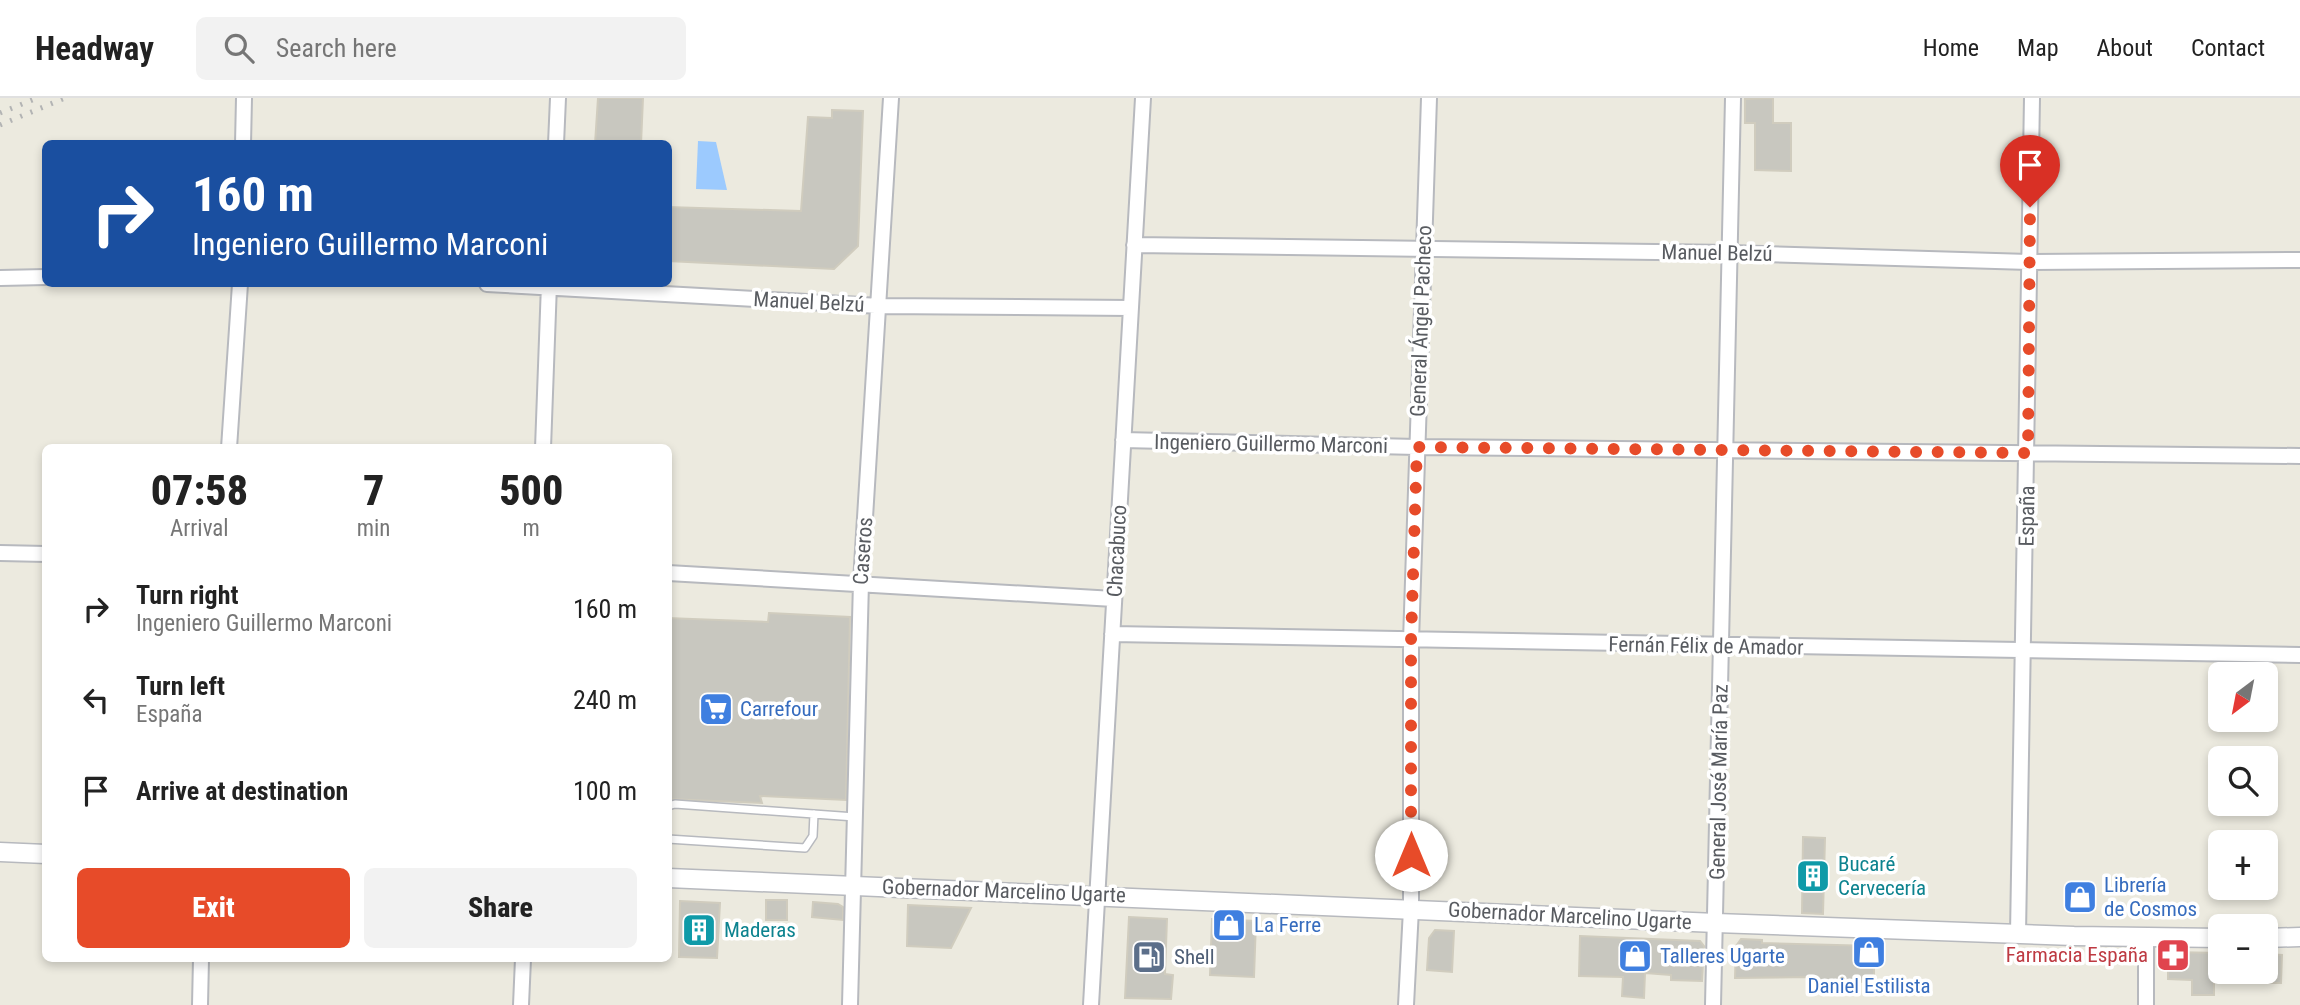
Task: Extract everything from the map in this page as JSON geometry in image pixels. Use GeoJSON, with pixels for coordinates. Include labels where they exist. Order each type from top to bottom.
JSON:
{"type":"FeatureCollection","features":[{"type":"Feature","properties":{"kind":"street"},"geometry":{"type":"LineString","coordinates":[[243,140],[244,98]]}},
{"type":"Feature","properties":{"kind":"street"},"geometry":{"type":"LineString","coordinates":[[556,140],[558,98]]}},
{"type":"Feature","properties":{"kind":"street","name":"Caseros"},"geometry":{"type":"LineString","coordinates":[[850,1005],[861,582],[891,98]]}},
{"type":"Feature","properties":{"kind":"street","name":"Chacabuco"},"geometry":{"type":"LineString","coordinates":[[1091,1005],[1143,98]]}},
{"type":"Feature","properties":{"kind":"street","name":"General Ángel Pacheco"},"geometry":{"type":"LineString","coordinates":[[1406,1005],[1411,909],[1411,641],[1429,98]]}},
{"type":"Feature","properties":{"kind":"street","name":"General José María Paz"},"geometry":{"type":"LineString","coordinates":[[1713,1005],[1733,98]]}},
{"type":"Feature","properties":{"kind":"street","name":"España"},"geometry":{"type":"LineString","coordinates":[[2018,934],[2025,651],[2032,98]]}},
{"type":"Feature","properties":{"kind":"street","name":"Manuel Belzú"},"geometry":{"type":"LineString","coordinates":[[1134,245],[1731,253],[2029,262],[2300,260]]}},
{"type":"Feature","properties":{"kind":"street"},"geometry":{"type":"LineString","coordinates":[[0,278],[42,276]]}},
{"type":"Feature","properties":{"kind":"street"},"geometry":{"type":"LineString","coordinates":[[229,444],[240,287]]}},
{"type":"Feature","properties":{"kind":"street"},"geometry":{"type":"LineString","coordinates":[[542,444],[549,287]]}},
{"type":"Feature","properties":{"kind":"street","name":"Manuel Belzú"},"geometry":{"type":"LineString","coordinates":[[581,287],[880,306],[1131,308]]}},
{"type":"Feature","properties":{"kind":"street","name":"Ingeniero Guillermo Marconi"},"geometry":{"type":"LineString","coordinates":[[1123,440],[1417,447],[2300,456]]}},
{"type":"Feature","properties":{"kind":"street"},"geometry":{"type":"LineString","coordinates":[[0,553],[42,554]]}},
{"type":"Feature","properties":{"kind":"street"},"geometry":{"type":"LineString","coordinates":[[672,573],[861,582],[1114,599]]}},
{"type":"Feature","properties":{"kind":"street","name":"Fernán Félix de Amador"},"geometry":{"type":"LineString","coordinates":[[1112,634],[2300,655]]}},
{"type":"Feature","properties":{"kind":"street"},"geometry":{"type":"LineString","coordinates":[[0,852],[42,854]]}},
{"type":"Feature","properties":{"kind":"street","name":"Gobernador Marcelino Ugarte"},"geometry":{"type":"LineString","coordinates":[[672,877],[1716,923],[2208,938]]}},
{"type":"Feature","properties":{"kind":"street"},"geometry":{"type":"LineString","coordinates":[[2278,937],[2300,937]]}},
{"type":"Feature","properties":{"kind":"street"},"geometry":{"type":"LineString","coordinates":[[2146,938],[2146,1005]]}},
{"type":"Feature","properties":{"kind":"street"},"geometry":{"type":"LineString","coordinates":[[200,1005],[201,962]]}},
{"type":"Feature","properties":{"kind":"street"},"geometry":{"type":"LineString","coordinates":[[521,1005],[523,962]]}},
{"type":"Feature","properties":{"kind":"lane"},"geometry":{"type":"LineString","coordinates":[[672,805],[856,817]]}},
{"type":"Feature","properties":{"kind":"lane"},"geometry":{"type":"LineString","coordinates":[[672,839],[805,848],[813,836],[814,814]]}},
{"type":"Feature","properties":{"kind":"water"},"geometry":{"type":"Polygon","coordinates":[[[698,141],[716,142],[727,190],[696,189],[698,141]]]}},
{"type":"Feature","properties":{"kind":"building"},"geometry":{"type":"Polygon","coordinates":[[[598,98],[643,98],[641,140],[595,140],[598,98]]]}},
{"type":"Feature","properties":{"kind":"building"},"geometry":{"type":"Polygon","coordinates":[[[1773,98],[1773,123],[1791,123],[1791,171],[1755,170],[1755,123],[1745,123],[1745,99],[1773,98]]]}},
{"type":"Feature","properties":{"kind":"building"},"geometry":{"type":"Polygon","coordinates":[[[832,110],[863,111],[858,246],[834,269],[672,261],[672,207],[801,211],[808,117],[832,118],[832,110]]]}},
{"type":"Feature","properties":{"kind":"building"},"geometry":{"type":"Polygon","coordinates":[[[769,613],[850,617],[846,800],[760,796],[762,803],[672,799],[672,618],[768,622],[769,613]]]}},
{"type":"Feature","properties":{"kind":"building","name":"Bucaré Cervecería"},"geometry":{"type":"Polygon","coordinates":[[[1803,837],[1825,838],[1823,914],[1802,913],[1803,837]]]}},
{"type":"Feature","properties":{"kind":"building"},"geometry":{"type":"Polygon","coordinates":[[[766,900],[787,900],[787,920],[766,920],[766,900]]]}},
{"type":"Feature","properties":{"kind":"building","name":"Maderas"},"geometry":{"type":"Polygon","coordinates":[[[680,901],[720,903],[717,958],[679,957],[680,901]]]}},
{"type":"Feature","properties":{"kind":"building"},"geometry":{"type":"Polygon","coordinates":[[[813,902],[838,904],[843,907],[843,920],[812,917],[813,902]]]}},
{"type":"Feature","properties":{"kind":"building"},"geometry":{"type":"Polygon","coordinates":[[[908,905],[971,908],[951,948],[907,946],[908,905]]]}},
{"type":"Feature","properties":{"kind":"building"},"geometry":{"type":"Polygon","coordinates":[[[1129,917],[1167,919],[1165,974],[1173,975],[1171,999],[1125,998],[1129,917]]]}},
{"type":"Feature","properties":{"kind":"building"},"geometry":{"type":"Polygon","coordinates":[[[1212,919],[1256,921],[1254,977],[1210,975],[1212,919]]]}},
{"type":"Feature","properties":{"kind":"building"},"geometry":{"type":"Polygon","coordinates":[[[1435,930],[1454,931],[1452,972],[1427,970],[1429,938],[1435,930]]]}},
{"type":"Feature","properties":{"kind":"building"},"geometry":{"type":"Polygon","coordinates":[[[1580,936],[1700,941],[1704,946],[1702,981],[1671,980],[1671,975],[1645,973],[1644,998],[1622,996],[1623,977],[1579,976],[1580,936]]]}},
{"type":"Feature","properties":{"kind":"building"},"geometry":{"type":"Polygon","coordinates":[[[1741,939],[1762,940],[1762,943],[1874,946],[1874,982],[1807,981],[1807,977],[1735,978],[1736,946],[1741,939]]]}},
{"type":"Feature","properties":{"kind":"building"},"geometry":{"type":"Polygon","coordinates":[[[2168,952],[2208,953],[2208,984],[2214,984],[2214,995],[2192,995],[2192,980],[2168,979],[2168,952]]]}},
{"type":"Feature","properties":{"kind":"building"},"geometry":{"type":"Polygon","coordinates":[[[2278,955],[2282,955],[2281,983],[2278,983],[2278,955]]]}},
{"type":"Feature","properties":{"kind":"railway"},"geometry":{"type":"LineString","coordinates":[[0,113],[37,98]]}},
{"type":"Feature","properties":{"kind":"railway"},"geometry":{"type":"LineString","coordinates":[[0,125],[65,98]]}},
{"type":"Feature","properties":{"kind":"place","name":"Carrefour"},"geometry":{"type":"Point","coordinates":[716,709]}},
{"type":"Feature","properties":{"kind":"place","name":"Bucaré Cervecería"},"geometry":{"type":"Point","coordinates":[1813,876]}},
{"type":"Feature","properties":{"kind":"place","name":"Librería de Cosmos"},"geometry":{"type":"Point","coordinates":[2080,897]}},
{"type":"Feature","properties":{"kind":"place","name":"La Ferre"},"geometry":{"type":"Point","coordinates":[1229,925]}},
{"type":"Feature","properties":{"kind":"place","name":"Maderas"},"geometry":{"type":"Point","coordinates":[699,930]}},
{"type":"Feature","properties":{"kind":"place","name":"Daniel Estilista"},"geometry":{"type":"Point","coordinates":[1869,952]}},
{"type":"Feature","properties":{"kind":"place","name":"Farmacia España"},"geometry":{"type":"Point","coordinates":[2173,955]}},
{"type":"Feature","properties":{"kind":"place","name":"Talleres Ugarte"},"geometry":{"type":"Point","coordinates":[1635,956]}},
{"type":"Feature","properties":{"kind":"place","name":"Shell"},"geometry":{"type":"Point","coordinates":[1149,957]}},
{"type":"Feature","properties":{"kind":"route"},"geometry":{"type":"LineString","coordinates":[[1411,855],[1411,641],[1417,447],[2028,453],[2030,207]]}}]}
